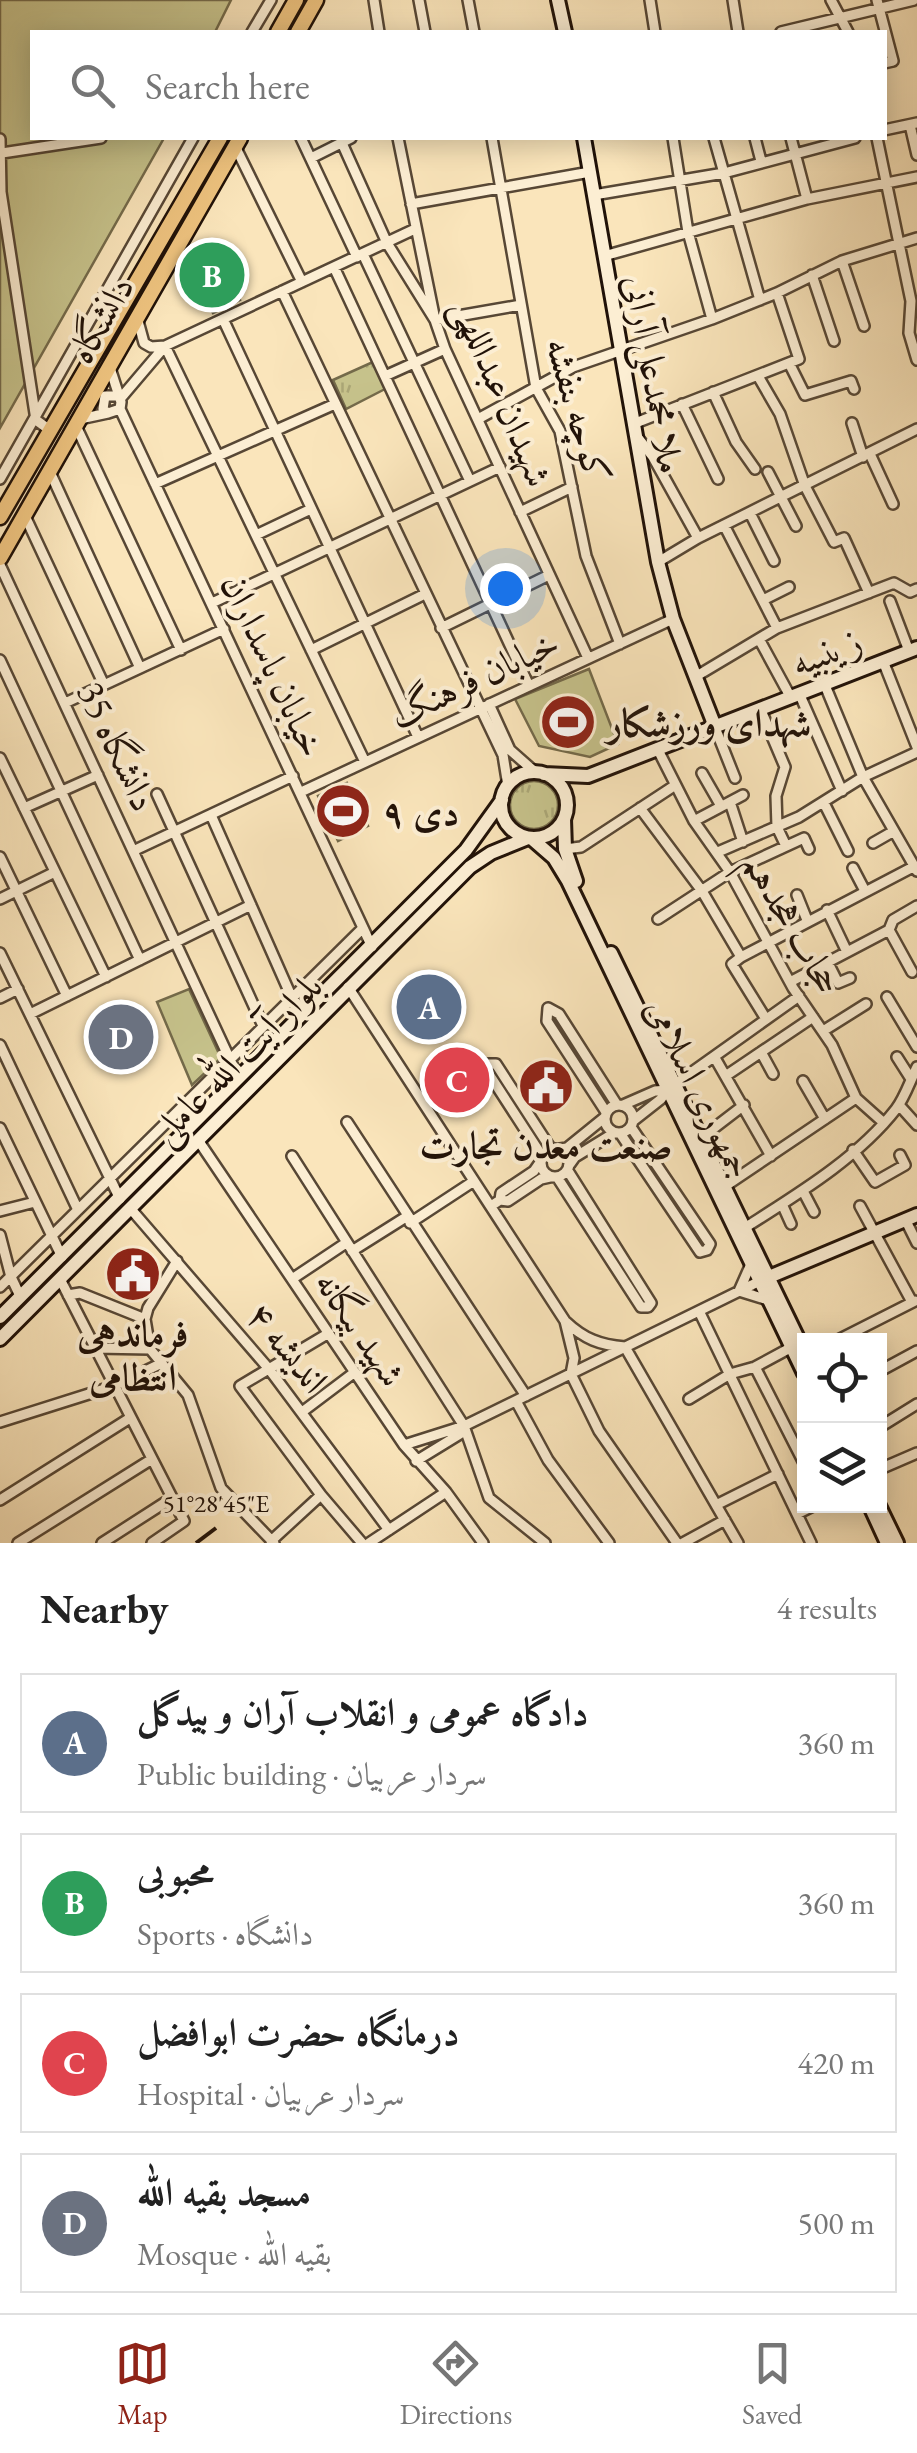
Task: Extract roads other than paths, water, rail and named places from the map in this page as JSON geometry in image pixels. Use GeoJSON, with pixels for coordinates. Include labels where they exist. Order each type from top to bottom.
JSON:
{"type":"FeatureCollection","features":[{"type":"Feature","properties":{"kind":"main road"},"geometry":{"type":"LineString","coordinates":[[279,30],[296,0]]}},
{"type":"Feature","properties":{"kind":"main road"},"geometry":{"type":"LineString","coordinates":[[299,30],[316,0]]}},
{"type":"Feature","properties":{"kind":"main road"},"geometry":{"type":"LineString","coordinates":[[558,0],[565,30]]}},
{"type":"Feature","properties":{"kind":"main road"},"geometry":{"type":"LineString","coordinates":[[0,516],[219,140]]}},
{"type":"Feature","properties":{"kind":"main road","name":"ملا محمدعلی آرانی"},"geometry":{"type":"LineString","coordinates":[[584,140],[658,562],[674,619],[714,724]]}},
{"type":"Feature","properties":{"kind":"main road","name":"دانشگاه"},"geometry":{"type":"LineString","coordinates":[[0,558],[237,142]]}},
{"type":"Feature","properties":{"kind":"main road"},"geometry":{"type":"LineString","coordinates":[[160,244],[176,253]]}},
{"type":"Feature","properties":{"kind":"main road","name":"زینبیه"},"geometry":{"type":"LineString","coordinates":[[540,773],[588,776],[913,649]]}},
{"type":"Feature","properties":{"kind":"main road"},"geometry":{"type":"LineString","coordinates":[[566,815],[564,792],[552,778],[540,773],[518,777],[508,786],[502,800],[504,818],[510,827],[529,838],[550,834],[566,815],[588,776]]}},
{"type":"Feature","properties":{"kind":"main road","name":"بلوار آیت‌ الله عاملی"},"geometry":{"type":"LineString","coordinates":[[0,1339],[60,1279],[239,1080],[478,834],[502,800]]}},
{"type":"Feature","properties":{"kind":"main road","name":"جمهوری اسلامی"},"geometry":{"type":"LineString","coordinates":[[566,815],[565,848],[572,872],[671,1087],[701,1138],[721,1189]]}},
{"type":"Feature","properties":{"kind":"main road"},"geometry":{"type":"LineString","coordinates":[[478,834],[490,840],[491,853]]}},
{"type":"Feature","properties":{"kind":"main road","name":"جمهوری اسلامی"},"geometry":{"type":"LineString","coordinates":[[529,838],[554,858],[568,881],[797,1349]]}},
{"type":"Feature","properties":{"kind":"main road","name":"بلوار آیت‌ الله عاملی"},"geometry":{"type":"LineString","coordinates":[[0,1317],[198,1140],[470,867],[491,853],[529,838]]}},
{"type":"Feature","properties":{"kind":"main road"},"geometry":{"type":"LineString","coordinates":[[764,1279],[911,1217]]}},
{"type":"Feature","properties":{"kind":"main road","name":"جمهوری اسلامی"},"geometry":{"type":"LineString","coordinates":[[741,1230],[752,1263],[764,1279],[770,1301],[797,1351]]}},
{"type":"Feature","properties":{"kind":"main road"},"geometry":{"type":"LineString","coordinates":[[873,1513],[887,1543]]}},
{"type":"Feature","properties":{"kind":"main road"},"geometry":{"type":"LineString","coordinates":[[882,1513],[897,1543]]}},
{"type":"Feature","properties":{"kind":"street"},"geometry":{"type":"LineString","coordinates":[[253,30],[271,0]]}},
{"type":"Feature","properties":{"kind":"street"},"geometry":{"type":"LineString","coordinates":[[374,0],[379,30]]}},
{"type":"Feature","properties":{"kind":"street"},"geometry":{"type":"LineString","coordinates":[[419,0],[424,30]]}},
{"type":"Feature","properties":{"kind":"street"},"geometry":{"type":"LineString","coordinates":[[468,0],[474,30]]}},
{"type":"Feature","properties":{"kind":"street"},"geometry":{"type":"LineString","coordinates":[[650,0],[655,30]]}},
{"type":"Feature","properties":{"kind":"street"},"geometry":{"type":"LineString","coordinates":[[733,0],[738,30]]}},
{"type":"Feature","properties":{"kind":"street"},"geometry":{"type":"LineString","coordinates":[[832,0],[847,30]]}},
{"type":"Feature","properties":{"kind":"street"},"geometry":{"type":"LineString","coordinates":[[789,30],[878,4],[914,0]]}},
{"type":"Feature","properties":{"kind":"street"},"geometry":{"type":"LineString","coordinates":[[878,4],[885,30]]}},
{"type":"Feature","properties":{"kind":"street"},"geometry":{"type":"LineString","coordinates":[[887,38],[893,61],[887,62]]}},
{"type":"Feature","properties":{"kind":"street"},"geometry":{"type":"LineString","coordinates":[[887,129],[914,124],[917,155]]}},
{"type":"Feature","properties":{"kind":"street"},"geometry":{"type":"LineString","coordinates":[[0,139],[1,181],[36,420],[51,431]]}},
{"type":"Feature","properties":{"kind":"street"},"geometry":{"type":"LineString","coordinates":[[2,154],[89,140]]}},
{"type":"Feature","properties":{"kind":"street"},"geometry":{"type":"LineString","coordinates":[[0,479],[191,140]]}},
{"type":"Feature","properties":{"kind":"street"},"geometry":{"type":"LineString","coordinates":[[302,140],[416,363],[470,482]]}},
{"type":"Feature","properties":{"kind":"street"},"geometry":{"type":"LineString","coordinates":[[311,158],[347,140],[387,243],[435,320],[521,305]]}},
{"type":"Feature","properties":{"kind":"street","name":"شهیدان عبداللهی"},"geometry":{"type":"LineString","coordinates":[[398,140],[435,320],[588,658]]}},
{"type":"Feature","properties":{"kind":"street","name":"کوچه بنفشه"},"geometry":{"type":"LineString","coordinates":[[492,140],[536,388],[560,431],[586,556],[620,644]]}},
{"type":"Feature","properties":{"kind":"street"},"geometry":{"type":"LineString","coordinates":[[672,140],[688,232],[712,319]]}},
{"type":"Feature","properties":{"kind":"street"},"geometry":{"type":"LineString","coordinates":[[715,140],[760,300]]}},
{"type":"Feature","properties":{"kind":"street"},"geometry":{"type":"LineString","coordinates":[[756,140],[762,161]]}},
{"type":"Feature","properties":{"kind":"street"},"geometry":{"type":"LineString","coordinates":[[791,140],[807,199]]}},
{"type":"Feature","properties":{"kind":"street"},"geometry":{"type":"LineString","coordinates":[[594,195],[724,173],[847,140]]}},
{"type":"Feature","properties":{"kind":"street"},"geometry":{"type":"LineString","coordinates":[[877,140],[912,300],[914,318],[909,333],[917,360]]}},
{"type":"Feature","properties":{"kind":"street"},"geometry":{"type":"LineString","coordinates":[[237,142],[302,282]]}},
{"type":"Feature","properties":{"kind":"street"},"geometry":{"type":"LineString","coordinates":[[411,204],[590,172]]}},
{"type":"Feature","properties":{"kind":"street"},"geometry":{"type":"LineString","coordinates":[[604,256],[807,199],[917,177]]}},
{"type":"Feature","properties":{"kind":"street"},"geometry":{"type":"LineString","coordinates":[[138,320],[144,344],[165,346],[416,230]]}},
{"type":"Feature","properties":{"kind":"street"},"geometry":{"type":"LineString","coordinates":[[478,419],[573,367],[712,319],[842,261],[917,238]]}},
{"type":"Feature","properties":{"kind":"street"},"geometry":{"type":"LineString","coordinates":[[842,261],[864,326]]}},
{"type":"Feature","properties":{"kind":"street"},"geometry":{"type":"LineString","coordinates":[[334,267],[528,686]]}},
{"type":"Feature","properties":{"kind":"street"},"geometry":{"type":"LineString","coordinates":[[812,274],[834,341]]}},
{"type":"Feature","properties":{"kind":"street"},"geometry":{"type":"LineString","coordinates":[[282,291],[503,755],[508,786]]}},
{"type":"Feature","properties":{"kind":"street"},"geometry":{"type":"LineString","coordinates":[[698,538],[634,429],[682,404],[799,359],[777,293]]}},
{"type":"Feature","properties":{"kind":"street"},"geometry":{"type":"LineString","coordinates":[[223,318],[418,737]]}},
{"type":"Feature","properties":{"kind":"street"},"geometry":{"type":"LineString","coordinates":[[165,346],[108,413],[78,423],[181,650]]}},
{"type":"Feature","properties":{"kind":"street"},"geometry":{"type":"LineString","coordinates":[[165,346],[365,762]]}},
{"type":"Feature","properties":{"kind":"street"},"geometry":{"type":"LineString","coordinates":[[386,376],[446,349]]}},
{"type":"Feature","properties":{"kind":"street"},"geometry":{"type":"LineString","coordinates":[[789,363],[805,395],[851,381],[854,389]]}},
{"type":"Feature","properties":{"kind":"street","name":"خیابان پاسداران"},"geometry":{"type":"LineString","coordinates":[[110,368],[119,401],[156,484],[372,947]]}},
{"type":"Feature","properties":{"kind":"street"},"geometry":{"type":"LineString","coordinates":[[758,376],[780,414],[805,486],[834,542],[844,538],[869,592]]}},
{"type":"Feature","properties":{"kind":"street"},"geometry":{"type":"LineString","coordinates":[[714,392],[736,442],[755,469]]}},
{"type":"Feature","properties":{"kind":"street"},"geometry":{"type":"LineString","coordinates":[[108,413],[101,402],[111,393],[119,401]]}},
{"type":"Feature","properties":{"kind":"street"},"geometry":{"type":"LineString","coordinates":[[156,484],[335,404]]}},
{"type":"Feature","properties":{"kind":"street"},"geometry":{"type":"LineString","coordinates":[[682,404],[718,479]]}},
{"type":"Feature","properties":{"kind":"street"},"geometry":{"type":"LineString","coordinates":[[852,423],[894,504]]}},
{"type":"Feature","properties":{"kind":"street"},"geometry":{"type":"LineString","coordinates":[[658,562],[698,538],[917,430]]}},
{"type":"Feature","properties":{"kind":"street"},"geometry":{"type":"LineString","coordinates":[[212,604],[500,468]]}},
{"type":"Feature","properties":{"kind":"street"},"geometry":{"type":"LineString","coordinates":[[50,472],[140,668]]}},
{"type":"Feature","properties":{"kind":"street"},"geometry":{"type":"LineString","coordinates":[[768,472],[796,526]]}},
{"type":"Feature","properties":{"kind":"street"},"geometry":{"type":"LineString","coordinates":[[520,512],[572,487]]}},
{"type":"Feature","properties":{"kind":"street"},"geometry":{"type":"LineString","coordinates":[[256,535],[311,508]]}},
{"type":"Feature","properties":{"kind":"street"},"geometry":{"type":"LineString","coordinates":[[750,513],[774,560]]}},
{"type":"Feature","properties":{"kind":"street"},"geometry":{"type":"LineString","coordinates":[[25,516],[104,685]]}},
{"type":"Feature","properties":{"kind":"street"},"geometry":{"type":"LineString","coordinates":[[724,525],[778,628]]}},
{"type":"Feature","properties":{"kind":"street","name":"دانشگاه 35"},"geometry":{"type":"LineString","coordinates":[[0,566],[239,1080]]}},
{"type":"Feature","properties":{"kind":"street"},"geometry":{"type":"LineString","coordinates":[[440,628],[549,575]]}},
{"type":"Feature","properties":{"kind":"street"},"geometry":{"type":"LineString","coordinates":[[695,676],[778,628],[869,592],[894,583],[910,592],[917,589]]}},
{"type":"Feature","properties":{"kind":"street"},"geometry":{"type":"LineString","coordinates":[[763,600],[789,587]]}},
{"type":"Feature","properties":{"kind":"street"},"geometry":{"type":"LineString","coordinates":[[311,650],[424,594]]}},
{"type":"Feature","properties":{"kind":"street"},"geometry":{"type":"LineString","coordinates":[[890,601],[913,649]]}},
{"type":"Feature","properties":{"kind":"street","name":"خیابان فرهنگ"},"geometry":{"type":"LineString","coordinates":[[300,792],[674,619]]}},
{"type":"Feature","properties":{"kind":"street"},"geometry":{"type":"LineString","coordinates":[[66,703],[224,630]]}},
{"type":"Feature","properties":{"kind":"street"},"geometry":{"type":"LineString","coordinates":[[759,639],[795,695],[842,791]]}},
{"type":"Feature","properties":{"kind":"street"},"geometry":{"type":"LineString","coordinates":[[0,660],[140,960]]}},
{"type":"Feature","properties":{"kind":"street"},"geometry":{"type":"LineString","coordinates":[[718,852],[824,803],[864,776],[917,749],[884,661]]}},
{"type":"Feature","properties":{"kind":"street"},"geometry":{"type":"LineString","coordinates":[[766,1019],[732,964],[768,940],[916,868],[864,776],[824,684]]}},
{"type":"Feature","properties":{"kind":"street"},"geometry":{"type":"LineString","coordinates":[[489,704],[510,750],[540,773]]}},
{"type":"Feature","properties":{"kind":"street"},"geometry":{"type":"LineString","coordinates":[[760,708],[785,766],[776,796],[777,827],[786,846]]}},
{"type":"Feature","properties":{"kind":"street"},"geometry":{"type":"LineString","coordinates":[[714,724],[735,778]]}},
{"type":"Feature","properties":{"kind":"street","name":"حجاب هجدهم"},"geometry":{"type":"LineString","coordinates":[[657,748],[694,822],[718,852],[790,982],[823,1031],[856,1098],[884,1122]]}},
{"type":"Feature","properties":{"kind":"street"},"geometry":{"type":"LineString","coordinates":[[0,758],[106,977]]}},
{"type":"Feature","properties":{"kind":"street"},"geometry":{"type":"LineString","coordinates":[[702,773],[726,804],[743,842]]}},
{"type":"Feature","properties":{"kind":"street"},"geometry":{"type":"LineString","coordinates":[[24,808],[98,776]]}},
{"type":"Feature","properties":{"kind":"street"},"geometry":{"type":"LineString","coordinates":[[133,850],[293,776]]}},
{"type":"Feature","properties":{"kind":"street"},"geometry":{"type":"LineString","coordinates":[[565,848],[581,847],[674,786]]}},
{"type":"Feature","properties":{"kind":"street"},"geometry":{"type":"LineString","coordinates":[[158,794],[264,1026]]}},
{"type":"Feature","properties":{"kind":"street"},"geometry":{"type":"LineString","coordinates":[[694,822],[743,795]]}},
{"type":"Feature","properties":{"kind":"street"},"geometry":{"type":"LineString","coordinates":[[824,803],[848,851]]}},
{"type":"Feature","properties":{"kind":"street"},"geometry":{"type":"LineString","coordinates":[[640,808],[702,892],[741,956]]}},
{"type":"Feature","properties":{"kind":"street"},"geometry":{"type":"LineString","coordinates":[[211,814],[292,998],[306,1014]]}},
{"type":"Feature","properties":{"kind":"street"},"geometry":{"type":"LineString","coordinates":[[874,842],[894,831]]}},
{"type":"Feature","properties":{"kind":"street"},"geometry":{"type":"LineString","coordinates":[[658,919],[730,872],[786,846],[804,838],[809,849]]}},
{"type":"Feature","properties":{"kind":"street"},"geometry":{"type":"LineString","coordinates":[[0,857],[67,996]]}},
{"type":"Feature","properties":{"kind":"street"},"geometry":{"type":"LineString","coordinates":[[852,868],[865,891]]}},
{"type":"Feature","properties":{"kind":"street"},"geometry":{"type":"LineString","coordinates":[[0,899],[55,872]]}},
{"type":"Feature","properties":{"kind":"street"},"geometry":{"type":"LineString","coordinates":[[797,895],[807,920]]}},
{"type":"Feature","properties":{"kind":"street"},"geometry":{"type":"LineString","coordinates":[[30,1014],[250,905]]}},
{"type":"Feature","properties":{"kind":"street"},"geometry":{"type":"LineString","coordinates":[[912,972],[890,930],[893,920],[917,906]]}},
{"type":"Feature","properties":{"kind":"street"},"geometry":{"type":"LineString","coordinates":[[827,910],[847,952]]}},
{"type":"Feature","properties":{"kind":"street"},"geometry":{"type":"LineString","coordinates":[[0,1288],[363,928]]}},
{"type":"Feature","properties":{"kind":"street"},"geometry":{"type":"LineString","coordinates":[[790,982],[890,930]]}},
{"type":"Feature","properties":{"kind":"street","name":"اندیشه ۴"},"geometry":{"type":"LineString","coordinates":[[0,952],[125,1204],[269,1369],[388,1530]]}},
{"type":"Feature","properties":{"kind":"street"},"geometry":{"type":"LineString","coordinates":[[828,962],[838,983],[850,978]]}},
{"type":"Feature","properties":{"kind":"street"},"geometry":{"type":"LineString","coordinates":[[348,987],[566,1322],[580,1336],[603,1345],[625,1347]]}},
{"type":"Feature","properties":{"kind":"street"},"geometry":{"type":"LineString","coordinates":[[0,998],[18,990]]}},
{"type":"Feature","properties":{"kind":"street"},"geometry":{"type":"LineString","coordinates":[[490,1206],[500,1200],[508,1201],[541,1179],[569,1168],[575,1157],[632,1124],[671,1087],[799,996]]}},
{"type":"Feature","properties":{"kind":"street"},"geometry":{"type":"LineString","coordinates":[[887,997],[917,1047]]}},
{"type":"Feature","properties":{"kind":"street"},"geometry":{"type":"LineString","coordinates":[[823,1031],[866,1004]]}},
{"type":"Feature","properties":{"kind":"street"},"geometry":{"type":"LineString","coordinates":[[548,1008],[559,1014],[620,1105],[631,1111],[632,1124],[710,1244],[707,1250],[700,1252],[617,1133],[607,1127],[605,1114],[547,1021],[548,1008]]}},
{"type":"Feature","properties":{"kind":"street"},"geometry":{"type":"LineString","coordinates":[[727,1075],[813,1017]]}},
{"type":"Feature","properties":{"kind":"street"},"geometry":{"type":"LineString","coordinates":[[0,1045],[78,1210]]}},
{"type":"Feature","properties":{"kind":"street"},"geometry":{"type":"LineString","coordinates":[[760,1052],[773,1074]]}},
{"type":"Feature","properties":{"kind":"street"},"geometry":{"type":"LineString","coordinates":[[896,1057],[911,1079]]}},
{"type":"Feature","properties":{"kind":"street"},"geometry":{"type":"LineString","coordinates":[[714,1058],[771,1156]]}},
{"type":"Feature","properties":{"kind":"street"},"geometry":{"type":"LineString","coordinates":[[489,1064],[496,1064],[556,1149],[568,1155],[569,1168],[651,1302],[648,1308],[642,1307],[554,1177],[543,1171],[542,1159],[487,1071],[489,1064]]}},
{"type":"Feature","properties":{"kind":"street"},"geometry":{"type":"LineString","coordinates":[[741,1230],[803,1191],[884,1122],[899,1105],[917,1067]]}},
{"type":"Feature","properties":{"kind":"street"},"geometry":{"type":"LineString","coordinates":[[803,1082],[825,1120]]}},
{"type":"Feature","properties":{"kind":"street"},"geometry":{"type":"LineString","coordinates":[[500,1200],[501,1194],[534,1171],[542,1159],[556,1149],[567,1148],[605,1114],[655,1090],[671,1087]]}},
{"type":"Feature","properties":{"kind":"street"},"geometry":{"type":"LineString","coordinates":[[721,1189],[856,1098]]}},
{"type":"Feature","properties":{"kind":"street"},"geometry":{"type":"LineString","coordinates":[[701,1138],[744,1105]]}},
{"type":"Feature","properties":{"kind":"street"},"geometry":{"type":"LineString","coordinates":[[899,1105],[917,1125]]}},
{"type":"Feature","properties":{"kind":"street"},"geometry":{"type":"LineString","coordinates":[[347,1122],[521,1398],[548,1460],[609,1543]]}},
{"type":"Feature","properties":{"kind":"street"},"geometry":{"type":"LineString","coordinates":[[0,1128],[62,1258]]}},
{"type":"Feature","properties":{"kind":"street","name":"شهید بیگانه"},"geometry":{"type":"LineString","coordinates":[[198,1140],[404,1445],[446,1492],[483,1543]]}},
{"type":"Feature","properties":{"kind":"street"},"geometry":{"type":"LineString","coordinates":[[853,1150],[875,1182],[905,1165],[900,1156]]}},
{"type":"Feature","properties":{"kind":"street"},"geometry":{"type":"LineString","coordinates":[[292,1156],[464,1426],[490,1498],[545,1543]]}},
{"type":"Feature","properties":{"kind":"street"},"geometry":{"type":"LineString","coordinates":[[292,1279],[474,1182]]}},
{"type":"Feature","properties":{"kind":"street"},"geometry":{"type":"LineString","coordinates":[[803,1191],[814,1212]]}},
{"type":"Feature","properties":{"kind":"street"},"geometry":{"type":"LineString","coordinates":[[0,1211],[35,1202]]}},
{"type":"Feature","properties":{"kind":"street"},"geometry":{"type":"LineString","coordinates":[[782,1204],[791,1224]]}},
{"type":"Feature","properties":{"kind":"street"},"geometry":{"type":"LineString","coordinates":[[852,1333],[914,1301],[860,1206]]}},
{"type":"Feature","properties":{"kind":"street"},"geometry":{"type":"LineString","coordinates":[[911,1217],[917,1243]]}},
{"type":"Feature","properties":{"kind":"street"},"geometry":{"type":"LineString","coordinates":[[0,1235],[20,1296]]}},
{"type":"Feature","properties":{"kind":"street"},"geometry":{"type":"LineString","coordinates":[[177,1261],[148,1308],[145,1319],[150,1349],[188,1395],[221,1488],[272,1542],[321,1495]]}},
{"type":"Feature","properties":{"kind":"street"},"geometry":{"type":"LineString","coordinates":[[740,1291],[752,1263]]}},
{"type":"Feature","properties":{"kind":"street"},"geometry":{"type":"LineString","coordinates":[[60,1279],[184,1521],[152,1543]]}},
{"type":"Feature","properties":{"kind":"street"},"geometry":{"type":"LineString","coordinates":[[404,1445],[464,1426],[764,1279]]}},
{"type":"Feature","properties":{"kind":"street"},"geometry":{"type":"LineString","coordinates":[[740,1291],[770,1301]]}},
{"type":"Feature","properties":{"kind":"street"},"geometry":{"type":"LineString","coordinates":[[68,1295],[80,1293],[145,1319]]}},
{"type":"Feature","properties":{"kind":"street"},"geometry":{"type":"LineString","coordinates":[[699,1311],[811,1543]]}},
{"type":"Feature","properties":{"kind":"street"},"geometry":{"type":"LineString","coordinates":[[566,1322],[574,1358],[571,1374],[599,1431],[680,1543],[724,1520]]}},
{"type":"Feature","properties":{"kind":"street"},"geometry":{"type":"LineString","coordinates":[[328,1334],[240,1386],[321,1495],[366,1543],[446,1492]]}},
{"type":"Feature","properties":{"kind":"street"},"geometry":{"type":"LineString","coordinates":[[625,1347],[738,1543]]}},
{"type":"Feature","properties":{"kind":"street"},"geometry":{"type":"LineString","coordinates":[[95,1348],[150,1349]]}},
{"type":"Feature","properties":{"kind":"street"},"geometry":{"type":"LineString","coordinates":[[887,1367],[917,1351]]}},
{"type":"Feature","properties":{"kind":"street"},"geometry":{"type":"LineString","coordinates":[[689,1400],[730,1374],[797,1359]]}},
{"type":"Feature","properties":{"kind":"street"},"geometry":{"type":"LineString","coordinates":[[0,1422],[114,1386],[162,1363]]}},
{"type":"Feature","properties":{"kind":"street"},"geometry":{"type":"LineString","coordinates":[[756,1367],[797,1449]]}},
{"type":"Feature","properties":{"kind":"street"},"geometry":{"type":"LineString","coordinates":[[302,1412],[355,1372]]}},
{"type":"Feature","properties":{"kind":"street"},"geometry":{"type":"LineString","coordinates":[[886,1423],[917,1404]]}},
{"type":"Feature","properties":{"kind":"street"},"geometry":{"type":"LineString","coordinates":[[0,1500],[130,1418]]}},
{"type":"Feature","properties":{"kind":"street"},"geometry":{"type":"LineString","coordinates":[[416,1461],[460,1434],[464,1426]]}},
{"type":"Feature","properties":{"kind":"street"},"geometry":{"type":"LineString","coordinates":[[887,1466],[917,1453]]}},
{"type":"Feature","properties":{"kind":"street"},"geometry":{"type":"LineString","coordinates":[[18,1543],[152,1460]]}},
{"type":"Feature","properties":{"kind":"street"},"geometry":{"type":"LineString","coordinates":[[716,1505],[778,1474]]}},
{"type":"Feature","properties":{"kind":"street"},"geometry":{"type":"LineString","coordinates":[[102,1543],[172,1498]]}},
{"type":"Feature","properties":{"kind":"place","name":"محبوبی"},"geometry":{"type":"Point","coordinates":[212,275]}},
{"type":"Feature","properties":{"kind":"place","name":"شهدای ورزشکار"},"geometry":{"type":"Point","coordinates":[568,722]}},
{"type":"Feature","properties":{"kind":"place","name":"۹ دی"},"geometry":{"type":"Point","coordinates":[343,811]}},
{"type":"Feature","properties":{"kind":"place","name":"دادگاه عمومی و انقلاب آران و بیدگل"},"geometry":{"type":"Point","coordinates":[429,1007]}},
{"type":"Feature","properties":{"kind":"place","name":"مسجد بقیه الله"},"geometry":{"type":"Point","coordinates":[121,1037]}},
{"type":"Feature","properties":{"kind":"place","name":"درمانگاه حضرت ابوافضل"},"geometry":{"type":"Point","coordinates":[457,1080]}},
{"type":"Feature","properties":{"kind":"place","name":"صنعت معدن تجارت"},"geometry":{"type":"Point","coordinates":[546,1086]}},
{"type":"Feature","properties":{"kind":"place","name":"فرماندهی انتظامی"},"geometry":{"type":"Point","coordinates":[133,1274]}}]}
